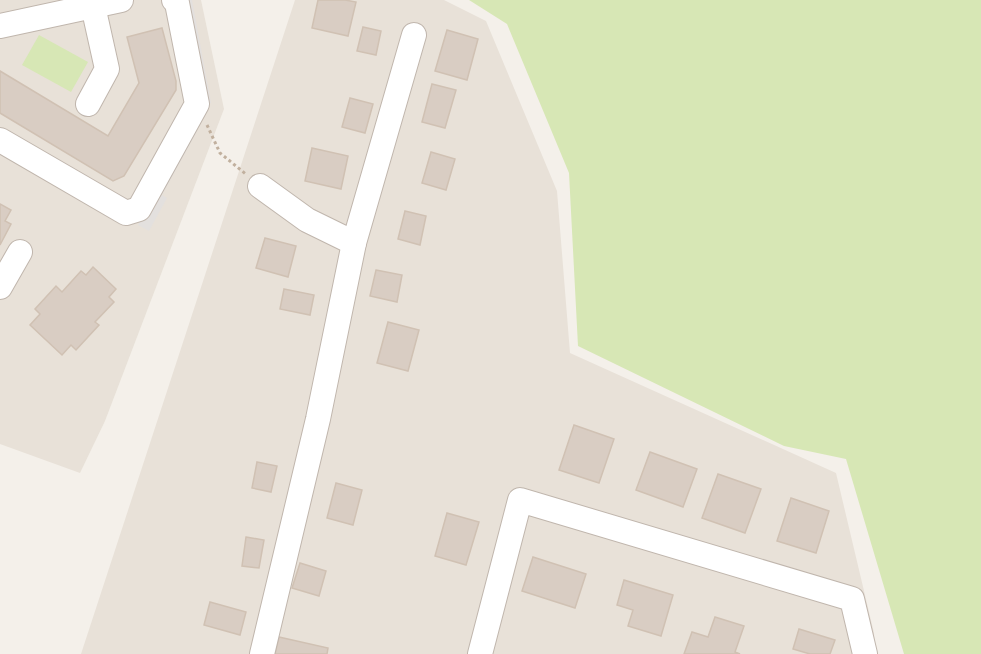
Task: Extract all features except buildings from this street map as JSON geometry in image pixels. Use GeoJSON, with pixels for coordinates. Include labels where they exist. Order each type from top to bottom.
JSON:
{"type":"FeatureCollection","features":[{"type":"Feature","properties":{"kind":"street"},"geometry":{"type":"LineString","coordinates":[[0,26],[120,0]]}},
{"type":"Feature","properties":{"kind":"street"},"geometry":{"type":"LineString","coordinates":[[0,140],[126,213],[139,209],[197,105],[177,3],[174,0]]}},
{"type":"Feature","properties":{"kind":"street"},"geometry":{"type":"LineString","coordinates":[[88,104],[107,69],[93,6]]}},
{"type":"Feature","properties":{"kind":"street"},"geometry":{"type":"LineString","coordinates":[[262,654],[318,419],[354,243],[414,35]]}},
{"type":"Feature","properties":{"kind":"street"},"geometry":{"type":"LineString","coordinates":[[260,186],[307,220],[354,243]]}},
{"type":"Feature","properties":{"kind":"street"},"geometry":{"type":"LineString","coordinates":[[0,287],[20,252]]}},
{"type":"Feature","properties":{"kind":"street"},"geometry":{"type":"LineString","coordinates":[[480,654],[520,500],[852,599],[865,654]]}},
{"type":"Feature","properties":{"kind":"path"},"geometry":{"type":"LineString","coordinates":[[197,105],[220,153],[260,186]]}},
{"type":"Feature","properties":{"kind":"shaded area"},"geometry":{"type":"Polygon","coordinates":[[[0,0],[201,0],[224,109],[105,421],[80,473],[0,444],[0,0]]]}},
{"type":"Feature","properties":{"kind":"shaded area"},"geometry":{"type":"Polygon","coordinates":[[[181,0],[192,0],[211,103],[201,105],[181,0]]]}},
{"type":"Feature","properties":{"kind":"shaded area"},"geometry":{"type":"Polygon","coordinates":[[[295,0],[444,0],[486,21],[557,191],[570,353],[836,473],[874,633],[875,654],[81,654],[295,0]]]}},
{"type":"Feature","properties":{"kind":"shaded area"},"geometry":{"type":"Polygon","coordinates":[[[188,126],[197,131],[162,195],[167,198],[149,231],[138,225],[188,126]]]}},
{"type":"Feature","properties":{"kind":"green space"},"geometry":{"type":"Polygon","coordinates":[[[469,0],[981,0],[981,654],[904,654],[846,459],[784,446],[578,346],[569,173],[507,24],[469,0]]]}},
{"type":"Feature","properties":{"kind":"green space"},"geometry":{"type":"Polygon","coordinates":[[[39,35],[88,62],[71,92],[22,65],[39,35]]]}}]}
